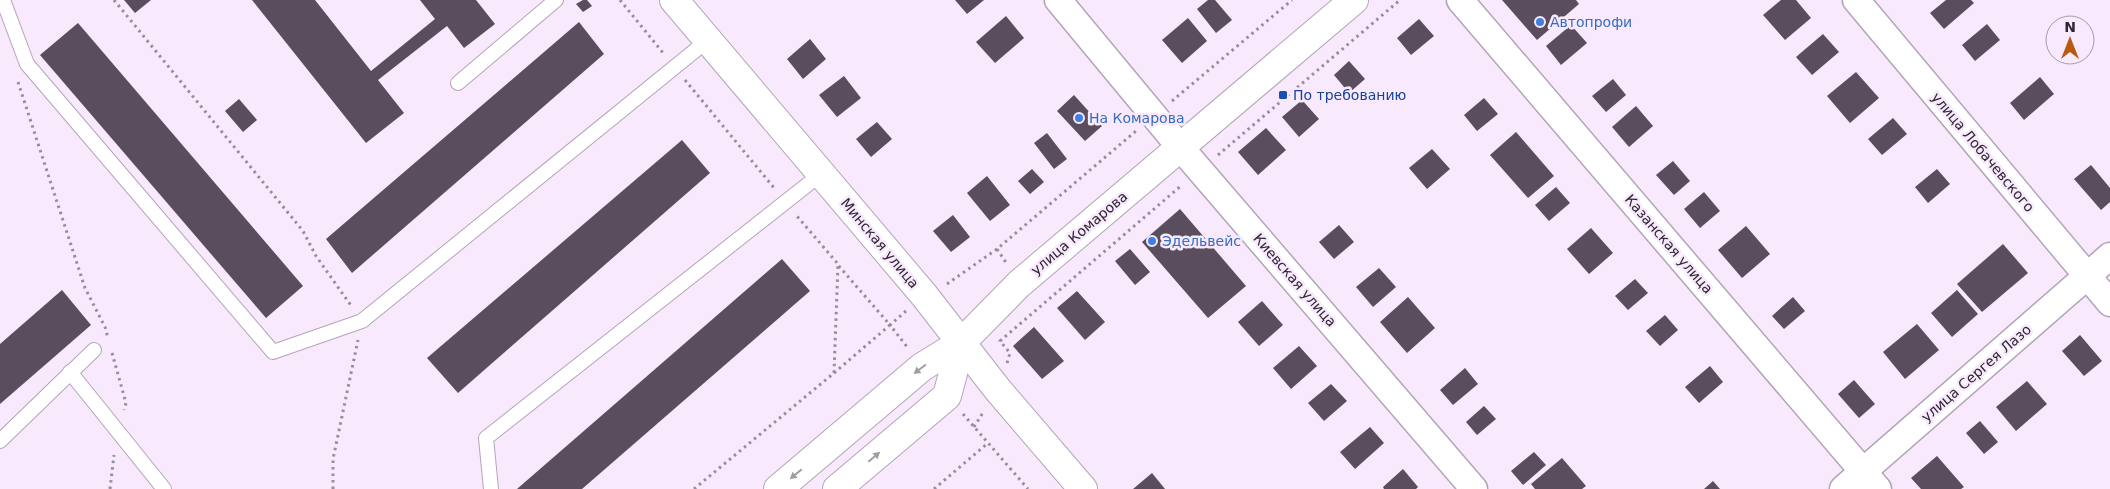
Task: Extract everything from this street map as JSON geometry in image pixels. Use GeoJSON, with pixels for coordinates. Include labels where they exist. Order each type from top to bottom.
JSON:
{"type":"FeatureCollection","features":[{"type":"Feature","properties":{"kind":"main road","name":"Минская улица"},"geometry":{"type":"LineString","coordinates":[[674,0],[822,174],[924,296],[998,390],[1083,489]]}},
{"type":"Feature","properties":{"kind":"main road","name":"улица Комарова"},"geometry":{"type":"LineString","coordinates":[[837,489],[947,396],[961,343],[1019,284],[1354,0]]}},
{"type":"Feature","properties":{"kind":"main road"},"geometry":{"type":"LineString","coordinates":[[778,489],[922,367],[961,343]]}},
{"type":"Feature","properties":{"kind":"street","name":"Киевская улица"},"geometry":{"type":"LineString","coordinates":[[1058,0],[1180,147],[1474,489]]}},
{"type":"Feature","properties":{"kind":"street","name":"Казанская улица"},"geometry":{"type":"LineString","coordinates":[[1460,0],[1870,480]]}},
{"type":"Feature","properties":{"kind":"street","name":"улица Лобачевского"},"geometry":{"type":"LineString","coordinates":[[1856,0],[2110,303]]}},
{"type":"Feature","properties":{"kind":"street","name":"улица Сергея Лазо"},"geometry":{"type":"LineString","coordinates":[[1843,489],[1870,480],[2110,256]]}},
{"type":"Feature","properties":{"kind":"lane"},"geometry":{"type":"LineString","coordinates":[[3,0],[27,64],[273,352],[362,321],[708,40]]}},
{"type":"Feature","properties":{"kind":"lane"},"geometry":{"type":"LineString","coordinates":[[458,83],[556,0]]}},
{"type":"Feature","properties":{"kind":"lane"},"geometry":{"type":"LineString","coordinates":[[491,489],[486,438],[822,174]]}},
{"type":"Feature","properties":{"kind":"lane"},"geometry":{"type":"LineString","coordinates":[[0,441],[94,350]]}},
{"type":"Feature","properties":{"kind":"lane"},"geometry":{"type":"LineString","coordinates":[[70,372],[164,489]]}},
{"type":"Feature","properties":{"kind":"path"},"geometry":{"type":"LineString","coordinates":[[114,0],[303,231],[316,256],[362,321],[333,459],[333,489]]}},
{"type":"Feature","properties":{"kind":"path"},"geometry":{"type":"LineString","coordinates":[[620,0],[785,202],[890,325]]}},
{"type":"Feature","properties":{"kind":"path"},"geometry":{"type":"LineString","coordinates":[[694,489],[924,296],[950,282],[997,249],[1292,0]]}},
{"type":"Feature","properties":{"kind":"path"},"geometry":{"type":"LineString","coordinates":[[15,74],[85,288],[105,326],[126,403],[117,430],[110,489]]}},
{"type":"Feature","properties":{"kind":"path"},"geometry":{"type":"LineString","coordinates":[[834,373],[838,264]]}},
{"type":"Feature","properties":{"kind":"path"},"geometry":{"type":"LineString","coordinates":[[934,489],[988,443]]}},
{"type":"Feature","properties":{"kind":"building"},"geometry":{"type":"Polygon","coordinates":[[[124,0],[151,0],[135,13],[124,0]]]}},
{"type":"Feature","properties":{"kind":"building"},"geometry":{"type":"Polygon","coordinates":[[[252,0],[315,0],[371,71],[435,19],[420,0],[476,0],[495,24],[464,48],[447,26],[378,80],[404,113],[366,143],[252,0]]]}},
{"type":"Feature","properties":{"kind":"building"},"geometry":{"type":"Polygon","coordinates":[[[587,0],[592,6],[583,12],[576,4],[587,0]]]}},
{"type":"Feature","properties":{"kind":"building"},"geometry":{"type":"Polygon","coordinates":[[[955,0],[984,0],[967,14],[955,0]]]}},
{"type":"Feature","properties":{"kind":"building"},"geometry":{"type":"Polygon","coordinates":[[[1208,0],[1215,0],[1232,20],[1216,33],[1197,9],[1208,0]]]}},
{"type":"Feature","properties":{"kind":"building","name":"Автопрофи"},"geometry":{"type":"Polygon","coordinates":[[[1502,0],[1576,0],[1579,4],[1537,40],[1502,0]]]}},
{"type":"Feature","properties":{"kind":"building"},"geometry":{"type":"Polygon","coordinates":[[[1781,0],[1796,0],[1811,18],[1785,40],[1763,15],[1781,0]]]}},
{"type":"Feature","properties":{"kind":"building"},"geometry":{"type":"Polygon","coordinates":[[[1946,0],[1971,0],[1974,3],[1944,29],[1930,13],[1946,0]]]}},
{"type":"Feature","properties":{"kind":"building"},"geometry":{"type":"Polygon","coordinates":[[[1006,16],[1024,38],[995,63],[976,42],[1006,16]]]}},
{"type":"Feature","properties":{"kind":"building"},"geometry":{"type":"Polygon","coordinates":[[[1188,18],[1207,41],[1182,63],[1162,40],[1188,18]]]}},
{"type":"Feature","properties":{"kind":"building"},"geometry":{"type":"Polygon","coordinates":[[[1419,19],[1434,36],[1411,55],[1397,38],[1419,19]]]}},
{"type":"Feature","properties":{"kind":"building"},"geometry":{"type":"Polygon","coordinates":[[[579,22],[604,54],[352,273],[326,239],[579,22]]]}},
{"type":"Feature","properties":{"kind":"building"},"geometry":{"type":"Polygon","coordinates":[[[78,23],[303,286],[266,318],[40,55],[78,23]]]}},
{"type":"Feature","properties":{"kind":"building"},"geometry":{"type":"Polygon","coordinates":[[[1987,24],[2000,40],[1975,61],[1962,45],[1987,24]]]}},
{"type":"Feature","properties":{"kind":"building"},"geometry":{"type":"Polygon","coordinates":[[[1571,25],[1587,43],[1561,65],[1546,46],[1571,25]]]}},
{"type":"Feature","properties":{"kind":"building"},"geometry":{"type":"Polygon","coordinates":[[[1823,34],[1839,52],[1812,75],[1796,57],[1823,34]]]}},
{"type":"Feature","properties":{"kind":"building"},"geometry":{"type":"Polygon","coordinates":[[[810,39],[826,59],[803,79],[787,59],[810,39]]]}},
{"type":"Feature","properties":{"kind":"building"},"geometry":{"type":"Polygon","coordinates":[[[1349,61],[1365,79],[1349,93],[1334,75],[1349,61]]]}},
{"type":"Feature","properties":{"kind":"building"},"geometry":{"type":"Polygon","coordinates":[[[1856,72],[1879,98],[1850,123],[1827,96],[1856,72]]]}},
{"type":"Feature","properties":{"kind":"building"},"geometry":{"type":"Polygon","coordinates":[[[844,76],[861,98],[837,117],[819,95],[844,76]]]}},
{"type":"Feature","properties":{"kind":"building"},"geometry":{"type":"Polygon","coordinates":[[[2040,77],[2054,94],[2024,120],[2010,103],[2040,77]]]}},
{"type":"Feature","properties":{"kind":"building"},"geometry":{"type":"Polygon","coordinates":[[[1613,79],[1626,95],[1606,112],[1592,96],[1613,79]]]}},
{"type":"Feature","properties":{"kind":"building","name":"На Комарова"},"geometry":{"type":"Polygon","coordinates":[[[1074,95],[1102,126],[1085,141],[1057,111],[1074,95]]]}},
{"type":"Feature","properties":{"kind":"building"},"geometry":{"type":"Polygon","coordinates":[[[1484,98],[1498,114],[1477,131],[1464,115],[1484,98]]]}},
{"type":"Feature","properties":{"kind":"building"},"geometry":{"type":"Polygon","coordinates":[[[239,99],[257,120],[243,132],[225,111],[239,99]]]}},
{"type":"Feature","properties":{"kind":"building"},"geometry":{"type":"Polygon","coordinates":[[[1302,100],[1319,119],[1299,137],[1282,117],[1302,100]]]}},
{"type":"Feature","properties":{"kind":"building"},"geometry":{"type":"Polygon","coordinates":[[[1636,106],[1653,126],[1629,147],[1612,127],[1636,106]]]}},
{"type":"Feature","properties":{"kind":"building"},"geometry":{"type":"Polygon","coordinates":[[[1893,118],[1907,134],[1882,155],[1868,139],[1893,118]]]}},
{"type":"Feature","properties":{"kind":"building"},"geometry":{"type":"Polygon","coordinates":[[[877,122],[892,139],[871,157],[856,139],[877,122]]]}},
{"type":"Feature","properties":{"kind":"building"},"geometry":{"type":"Polygon","coordinates":[[[1266,128],[1286,150],[1258,175],[1238,152],[1266,128]]]}},
{"type":"Feature","properties":{"kind":"building"},"geometry":{"type":"Polygon","coordinates":[[[1516,132],[1554,176],[1528,198],[1490,155],[1516,132]]]}},
{"type":"Feature","properties":{"kind":"building"},"geometry":{"type":"Polygon","coordinates":[[[1047,133],[1067,159],[1054,169],[1034,143],[1047,133]]]}},
{"type":"Feature","properties":{"kind":"building"},"geometry":{"type":"Polygon","coordinates":[[[682,140],[710,173],[458,393],[427,358],[682,140]]]}},
{"type":"Feature","properties":{"kind":"building"},"geometry":{"type":"Polygon","coordinates":[[[1432,149],[1450,169],[1427,189],[1409,168],[1432,149]]]}},
{"type":"Feature","properties":{"kind":"building"},"geometry":{"type":"Polygon","coordinates":[[[1673,161],[1690,181],[1674,195],[1656,175],[1673,161]]]}},
{"type":"Feature","properties":{"kind":"building"},"geometry":{"type":"Polygon","coordinates":[[[2091,165],[2110,188],[2110,202],[2101,210],[2074,179],[2091,165]]]}},
{"type":"Feature","properties":{"kind":"building"},"geometry":{"type":"Polygon","coordinates":[[[1032,169],[1044,182],[1030,194],[1018,181],[1032,169]]]}},
{"type":"Feature","properties":{"kind":"building"},"geometry":{"type":"Polygon","coordinates":[[[1937,169],[1950,184],[1928,203],[1915,187],[1937,169]]]}},
{"type":"Feature","properties":{"kind":"building"},"geometry":{"type":"Polygon","coordinates":[[[987,176],[1010,205],[990,221],[967,193],[987,176]]]}},
{"type":"Feature","properties":{"kind":"building"},"geometry":{"type":"Polygon","coordinates":[[[1556,187],[1570,203],[1549,221],[1535,205],[1556,187]]]}},
{"type":"Feature","properties":{"kind":"building"},"geometry":{"type":"Polygon","coordinates":[[[1704,192],[1720,211],[1700,228],[1684,209],[1704,192]]]}},
{"type":"Feature","properties":{"kind":"building"},"geometry":{"type":"Polygon","coordinates":[[[1180,209],[1246,286],[1208,318],[1142,242],[1180,209]]]}},
{"type":"Feature","properties":{"kind":"building"},"geometry":{"type":"Polygon","coordinates":[[[953,215],[970,237],[951,252],[933,231],[953,215]]]}},
{"type":"Feature","properties":{"kind":"building"},"geometry":{"type":"Polygon","coordinates":[[[1339,225],[1354,242],[1334,259],[1319,242],[1339,225]]]}},
{"type":"Feature","properties":{"kind":"building"},"geometry":{"type":"Polygon","coordinates":[[[1746,226],[1770,254],[1742,278],[1718,250],[1746,226]]]}},
{"type":"Feature","properties":{"kind":"building"},"geometry":{"type":"Polygon","coordinates":[[[1591,228],[1613,253],[1589,274],[1567,249],[1591,228]]]}},
{"type":"Feature","properties":{"kind":"building"},"geometry":{"type":"Polygon","coordinates":[[[2003,244],[2028,273],[1982,312],[1957,284],[2003,244]]]}},
{"type":"Feature","properties":{"kind":"building"},"geometry":{"type":"Polygon","coordinates":[[[1130,249],[1150,272],[1135,285],[1115,261],[1130,249]]]}},
{"type":"Feature","properties":{"kind":"building"},"geometry":{"type":"Polygon","coordinates":[[[782,259],[810,291],[582,489],[517,489],[782,259]]]}},
{"type":"Feature","properties":{"kind":"building"},"geometry":{"type":"Polygon","coordinates":[[[1379,268],[1396,287],[1373,307],[1356,287],[1379,268]]]}},
{"type":"Feature","properties":{"kind":"building"},"geometry":{"type":"Polygon","coordinates":[[[1635,279],[1648,293],[1628,310],[1615,296],[1635,279]]]}},
{"type":"Feature","properties":{"kind":"building"},"geometry":{"type":"Polygon","coordinates":[[[62,290],[91,325],[0,404],[0,344],[62,290]]]}},
{"type":"Feature","properties":{"kind":"building"},"geometry":{"type":"Polygon","coordinates":[[[1957,290],[1978,314],[1952,337],[1931,313],[1957,290]]]}},
{"type":"Feature","properties":{"kind":"building"},"geometry":{"type":"Polygon","coordinates":[[[1077,291],[1105,322],[1085,340],[1057,308],[1077,291]]]}},
{"type":"Feature","properties":{"kind":"building"},"geometry":{"type":"Polygon","coordinates":[[[1408,297],[1435,328],[1407,353],[1380,322],[1408,297]]]}},
{"type":"Feature","properties":{"kind":"building"},"geometry":{"type":"Polygon","coordinates":[[[1793,297],[1805,311],[1784,329],[1772,316],[1793,297]]]}},
{"type":"Feature","properties":{"kind":"building"},"geometry":{"type":"Polygon","coordinates":[[[1262,301],[1283,325],[1259,346],[1238,322],[1262,301]]]}},
{"type":"Feature","properties":{"kind":"building"},"geometry":{"type":"Polygon","coordinates":[[[1665,315],[1678,330],[1660,346],[1646,331],[1665,315]]]}},
{"type":"Feature","properties":{"kind":"building"},"geometry":{"type":"Polygon","coordinates":[[[1917,324],[1939,350],[1905,379],[1883,352],[1917,324]]]}},
{"type":"Feature","properties":{"kind":"building"},"geometry":{"type":"Polygon","coordinates":[[[1034,327],[1064,361],[1042,379],[1013,346],[1034,327]]]}},
{"type":"Feature","properties":{"kind":"building"},"geometry":{"type":"Polygon","coordinates":[[[2080,335],[2102,361],[2084,376],[2062,351],[2080,335]]]}},
{"type":"Feature","properties":{"kind":"building"},"geometry":{"type":"Polygon","coordinates":[[[1299,346],[1317,366],[1291,389],[1273,368],[1299,346]]]}},
{"type":"Feature","properties":{"kind":"building"},"geometry":{"type":"Polygon","coordinates":[[[1710,366],[1723,382],[1699,403],[1685,387],[1710,366]]]}},
{"type":"Feature","properties":{"kind":"building"},"geometry":{"type":"Polygon","coordinates":[[[1465,368],[1478,384],[1453,405],[1440,390],[1465,368]]]}},
{"type":"Feature","properties":{"kind":"building"},"geometry":{"type":"Polygon","coordinates":[[[1854,380],[1875,404],[1859,418],[1838,394],[1854,380]]]}},
{"type":"Feature","properties":{"kind":"building"},"geometry":{"type":"Polygon","coordinates":[[[2027,381],[2047,404],[2016,431],[1996,407],[2027,381]]]}},
{"type":"Feature","properties":{"kind":"building"},"geometry":{"type":"Polygon","coordinates":[[[1331,384],[1347,401],[1324,421],[1308,403],[1331,384]]]}},
{"type":"Feature","properties":{"kind":"building"},"geometry":{"type":"Polygon","coordinates":[[[1484,406],[1496,419],[1477,435],[1466,422],[1484,406]]]}},
{"type":"Feature","properties":{"kind":"building"},"geometry":{"type":"Polygon","coordinates":[[[1980,421],[1998,442],[1984,454],[1966,433],[1980,421]]]}},
{"type":"Feature","properties":{"kind":"building"},"geometry":{"type":"Polygon","coordinates":[[[1370,427],[1384,443],[1355,469],[1340,452],[1370,427]]]}},
{"type":"Feature","properties":{"kind":"building"},"geometry":{"type":"Polygon","coordinates":[[[1534,452],[1546,465],[1523,485],[1511,471],[1534,452]]]}},
{"type":"Feature","properties":{"kind":"building"},"geometry":{"type":"Polygon","coordinates":[[[1937,456],[1964,487],[1961,489],[1921,489],[1911,478],[1937,456]]]}},
{"type":"Feature","properties":{"kind":"building"},"geometry":{"type":"Polygon","coordinates":[[[1562,458],[1586,486],[1582,489],[1535,489],[1531,484],[1562,458]]]}},
{"type":"Feature","properties":{"kind":"building"},"geometry":{"type":"Polygon","coordinates":[[[1403,469],[1418,487],[1416,489],[1384,489],[1383,487],[1403,469]]]}},
{"type":"Feature","properties":{"kind":"building"},"geometry":{"type":"Polygon","coordinates":[[[1152,473],[1165,489],[1133,489],[1152,473]]]}},
{"type":"Feature","properties":{"kind":"building"},"geometry":{"type":"Polygon","coordinates":[[[1713,481],[1720,489],[1704,489],[1713,481]]]}},
{"type":"Feature","properties":{"kind":"place","name":"Автопрофи"},"geometry":{"type":"Point","coordinates":[1540,22]}},
{"type":"Feature","properties":{"kind":"place","name":"По требованию"},"geometry":{"type":"Point","coordinates":[1283,95]}},
{"type":"Feature","properties":{"kind":"place","name":"На Комарова"},"geometry":{"type":"Point","coordinates":[1079,118]}},
{"type":"Feature","properties":{"kind":"place","name":"Эдельвейс"},"geometry":{"type":"Point","coordinates":[1152,241]}}]}
